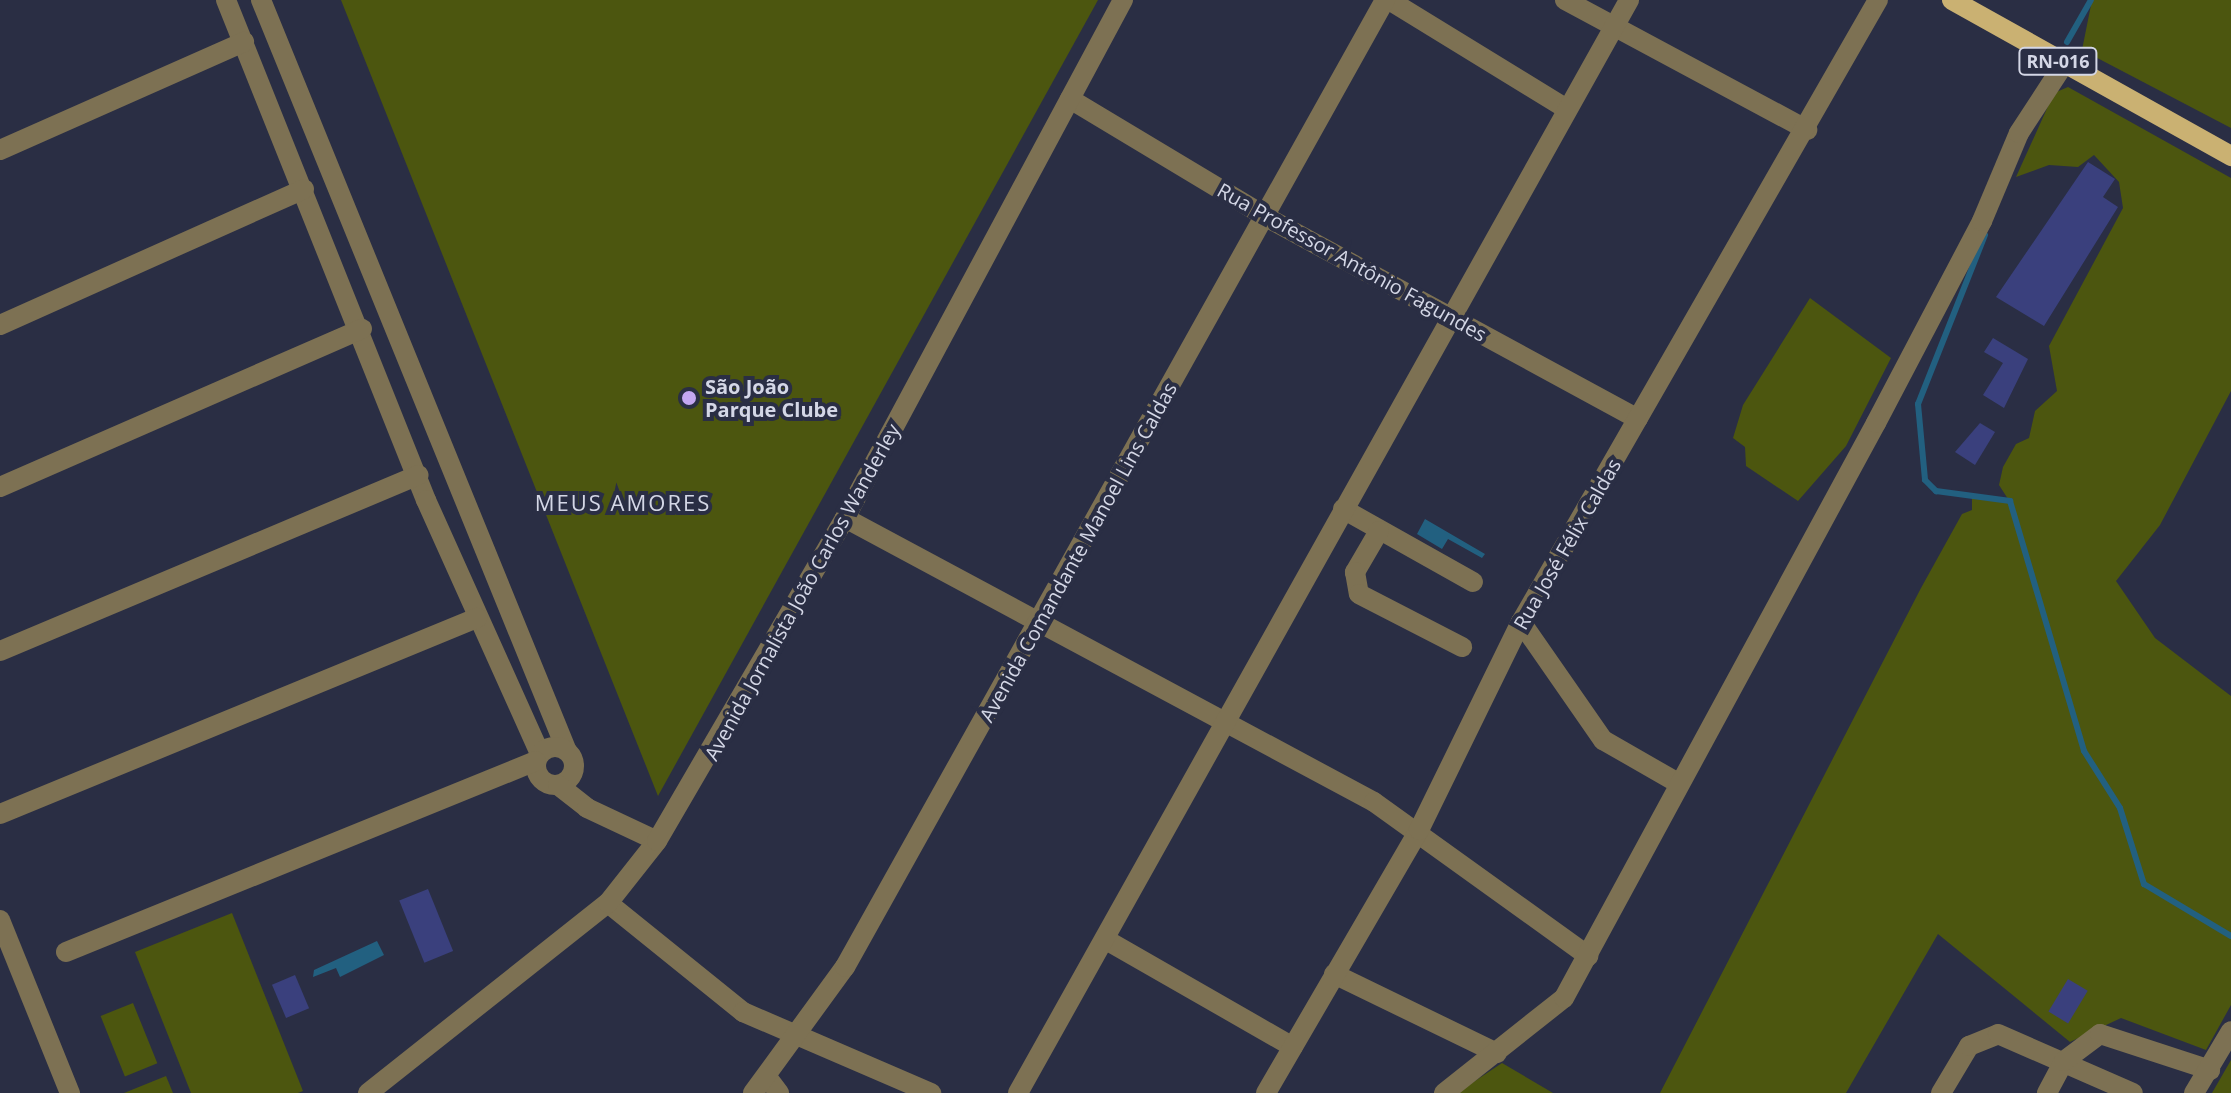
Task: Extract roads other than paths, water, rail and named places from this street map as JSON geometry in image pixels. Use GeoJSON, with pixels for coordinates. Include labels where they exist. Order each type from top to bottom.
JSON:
{"type":"FeatureCollection","features":[{"type":"Feature","properties":{"kind":"main road","name":"RN-016"},"geometry":{"type":"LineString","coordinates":[[1952,0],[2231,156]]}},
{"type":"Feature","properties":{"kind":"street"},"geometry":{"type":"LineString","coordinates":[[226,0],[362,329],[426,500],[538,758],[543,781],[558,785],[587,808],[657,841]]}},
{"type":"Feature","properties":{"kind":"street"},"geometry":{"type":"LineString","coordinates":[[261,0],[454,486],[574,770],[558,785]]}},
{"type":"Feature","properties":{"kind":"street","name":"Avenida Jornalista João Carlos Wanderley"},"geometry":{"type":"LineString","coordinates":[[368,1093],[608,903],[657,841],[845,518],[1123,0]]}},
{"type":"Feature","properties":{"kind":"street"},"geometry":{"type":"LineString","coordinates":[[1387,0],[1567,109]]}},
{"type":"Feature","properties":{"kind":"street","name":"Avenida Comandante Manoel Lins Caldas"},"geometry":{"type":"LineString","coordinates":[[753,1093],[773,1085],[1037,625],[1387,0]]}},
{"type":"Feature","properties":{"kind":"street"},"geometry":{"type":"LineString","coordinates":[[1565,0],[1807,130]]}},
{"type":"Feature","properties":{"kind":"street"},"geometry":{"type":"LineString","coordinates":[[1018,1093],[1108,941],[1226,719],[1629,0]]}},
{"type":"Feature","properties":{"kind":"street","name":"Rua José Félix Caldas"},"geometry":{"type":"LineString","coordinates":[[1266,1093],[1419,830],[1521,622],[1807,130],[1878,0]]}},
{"type":"Feature","properties":{"kind":"street"},"geometry":{"type":"LineString","coordinates":[[0,150],[244,42]]}},
{"type":"Feature","properties":{"kind":"street"},"geometry":{"type":"LineString","coordinates":[[1444,1093],[1564,998],[1912,355],[2019,133],[2064,64]]}},
{"type":"Feature","properties":{"kind":"street","name":"Rua Professor Antônio Fagundes"},"geometry":{"type":"LineString","coordinates":[[1070,99],[1266,217],[1638,419]]}},
{"type":"Feature","properties":{"kind":"street"},"geometry":{"type":"LineString","coordinates":[[0,325],[304,189],[326,159]]}},
{"type":"Feature","properties":{"kind":"street"},"geometry":{"type":"LineString","coordinates":[[304,189],[339,194]]}},
{"type":"Feature","properties":{"kind":"street"},"geometry":{"type":"LineString","coordinates":[[0,487],[362,329]]}},
{"type":"Feature","properties":{"kind":"street"},"geometry":{"type":"LineString","coordinates":[[409,452],[438,443]]}},
{"type":"Feature","properties":{"kind":"street"},"geometry":{"type":"LineString","coordinates":[[0,651],[418,475]]}},
{"type":"Feature","properties":{"kind":"street"},"geometry":{"type":"LineString","coordinates":[[426,500],[454,486]]}},
{"type":"Feature","properties":{"kind":"street"},"geometry":{"type":"LineString","coordinates":[[1343,509],[1473,582]]}},
{"type":"Feature","properties":{"kind":"street"},"geometry":{"type":"LineString","coordinates":[[845,518],[1037,625],[1226,719],[1419,830],[1588,956]]}},
{"type":"Feature","properties":{"kind":"street"},"geometry":{"type":"LineString","coordinates":[[1379,531],[1355,572],[1359,594],[1462,647]]}},
{"type":"Feature","properties":{"kind":"street"},"geometry":{"type":"LineString","coordinates":[[0,814],[477,618]]}},
{"type":"Feature","properties":{"kind":"street"},"geometry":{"type":"LineString","coordinates":[[1521,622],[1603,740],[1678,783]]}},
{"type":"Feature","properties":{"kind":"street"},"geometry":{"type":"LineString","coordinates":[[66,952],[566,749]]}},
{"type":"Feature","properties":{"kind":"street"},"geometry":{"type":"LineString","coordinates":[[608,903],[713,993],[931,1093]]}},
{"type":"Feature","properties":{"kind":"street"},"geometry":{"type":"LineString","coordinates":[[0,920],[70,1093]]}},
{"type":"Feature","properties":{"kind":"street"},"geometry":{"type":"LineString","coordinates":[[1108,941],[1293,1047]]}},
{"type":"Feature","properties":{"kind":"street"},"geometry":{"type":"LineString","coordinates":[[1334,974],[1497,1053]]}},
{"type":"Feature","properties":{"kind":"street"},"geometry":{"type":"LineString","coordinates":[[2194,1093],[2231,1031]]}},
{"type":"Feature","properties":{"kind":"street"},"geometry":{"type":"LineString","coordinates":[[1941,1093],[1969,1046],[1998,1034],[2133,1093]]}},
{"type":"Feature","properties":{"kind":"street"},"geometry":{"type":"LineString","coordinates":[[2047,1093],[2064,1061],[2100,1034],[2210,1070]]}},
{"type":"Feature","properties":{"kind":"water"},"geometry":{"type":"Polygon","coordinates":[[[1425,519],[1485,554],[1482,558],[1448,539],[1442,549],[1417,534],[1425,519]]]}},
{"type":"Feature","properties":{"kind":"water"},"geometry":{"type":"Polygon","coordinates":[[[377,941],[384,955],[340,977],[336,968],[313,977],[314,970],[377,941]]]}},
{"type":"Feature","properties":{"kind":"waterway"},"geometry":{"type":"LineString","coordinates":[[2067,42],[2091,0]]}},
{"type":"Feature","properties":{"kind":"waterway"},"geometry":{"type":"LineString","coordinates":[[1985,235],[1918,404],[1925,480],[1936,491],[2010,501],[2084,751],[2120,808],[2144,884],[2231,936]]}},
{"type":"Feature","properties":{"kind":"place","name":"São João Parque Clube"},"geometry":{"type":"Point","coordinates":[689,398]}},
{"type":"Feature","properties":{"kind":"district","name":"MEUS AMORES"},"geometry":{"type":"Point","coordinates":[623,503]}}]}
